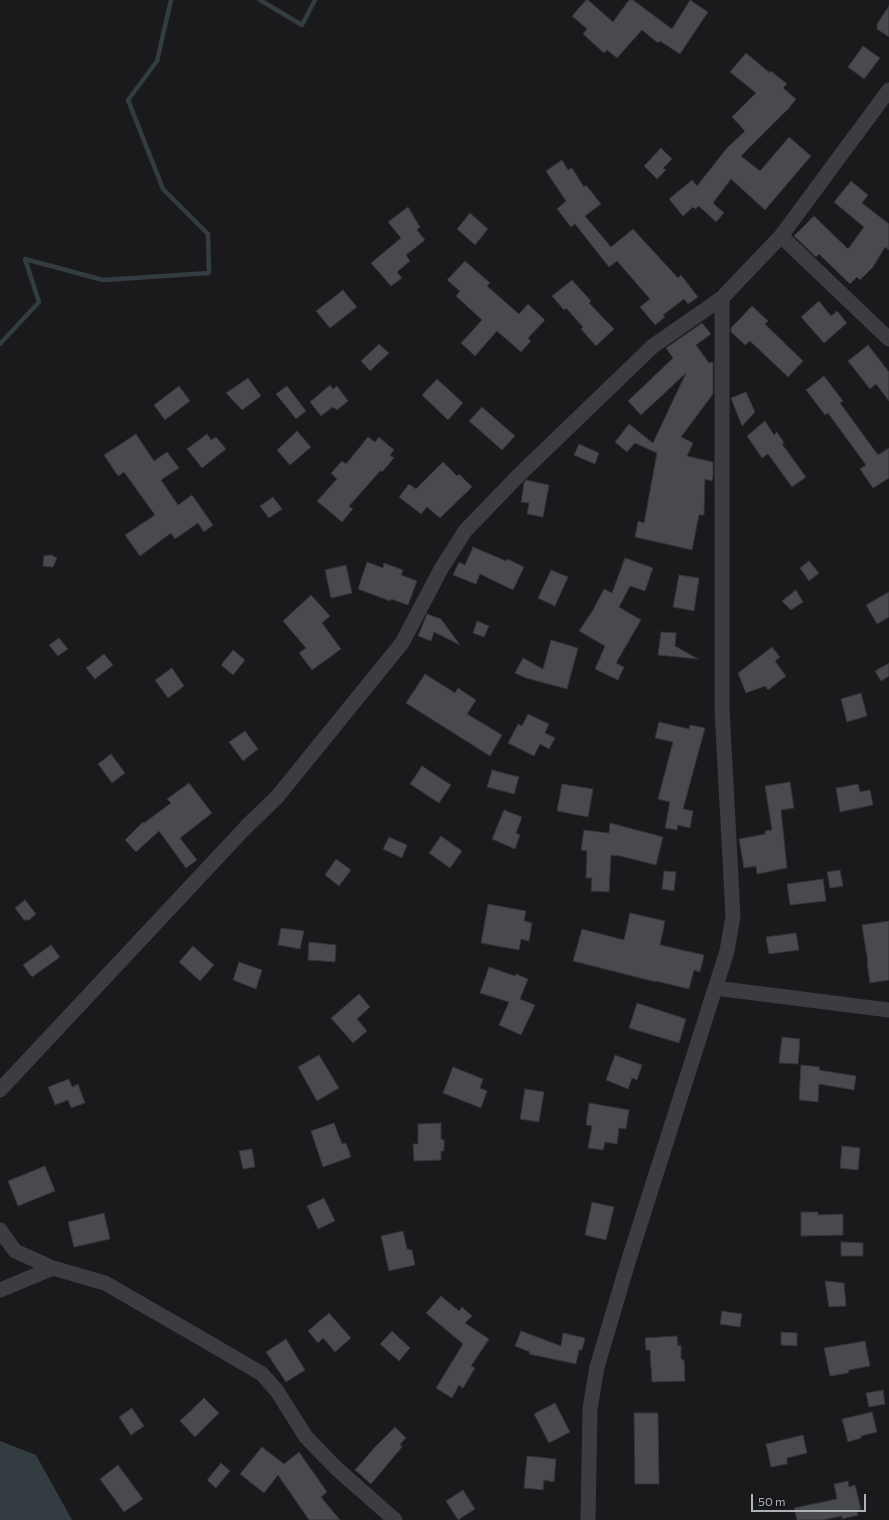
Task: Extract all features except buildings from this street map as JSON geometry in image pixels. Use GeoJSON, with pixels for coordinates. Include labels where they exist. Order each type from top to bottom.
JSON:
{"type":"FeatureCollection","features":[{"type":"Feature","properties":{"kind":"street"},"geometry":{"type":"LineString","coordinates":[[0,1090],[246,827],[278,797],[402,644],[441,569],[465,531],[518,476],[653,346],[722,298],[781,236],[889,90]]}},
{"type":"Feature","properties":{"kind":"street"},"geometry":{"type":"LineString","coordinates":[[781,236],[889,338]]}},
{"type":"Feature","properties":{"kind":"street"},"geometry":{"type":"LineString","coordinates":[[588,1520],[590,1409],[597,1366],[629,1259],[727,951],[732,916],[722,709],[722,298]]}},
{"type":"Feature","properties":{"kind":"street"},"geometry":{"type":"LineString","coordinates":[[715,988],[889,1010]]}},
{"type":"Feature","properties":{"kind":"street"},"geometry":{"type":"LineString","coordinates":[[0,1230],[15,1251],[53,1268],[105,1283],[262,1374],[277,1391],[306,1437],[336,1468],[394,1520]]}},
{"type":"Feature","properties":{"kind":"street"},"geometry":{"type":"LineString","coordinates":[[0,1290],[53,1268]]}},
{"type":"Feature","properties":{"kind":"shaded area"},"geometry":{"type":"Polygon","coordinates":[[[0,1441],[36,1455],[72,1520],[0,1520],[0,1441]]]}},
{"type":"Feature","properties":{"kind":"waterway"},"geometry":{"type":"LineString","coordinates":[[0,344],[39,302],[25,259],[103,280],[209,273],[208,234],[163,189],[128,100],[157,61],[171,0]]}},
{"type":"Feature","properties":{"kind":"waterway"},"geometry":{"type":"LineString","coordinates":[[260,0],[302,25],[315,0]]}}]}
